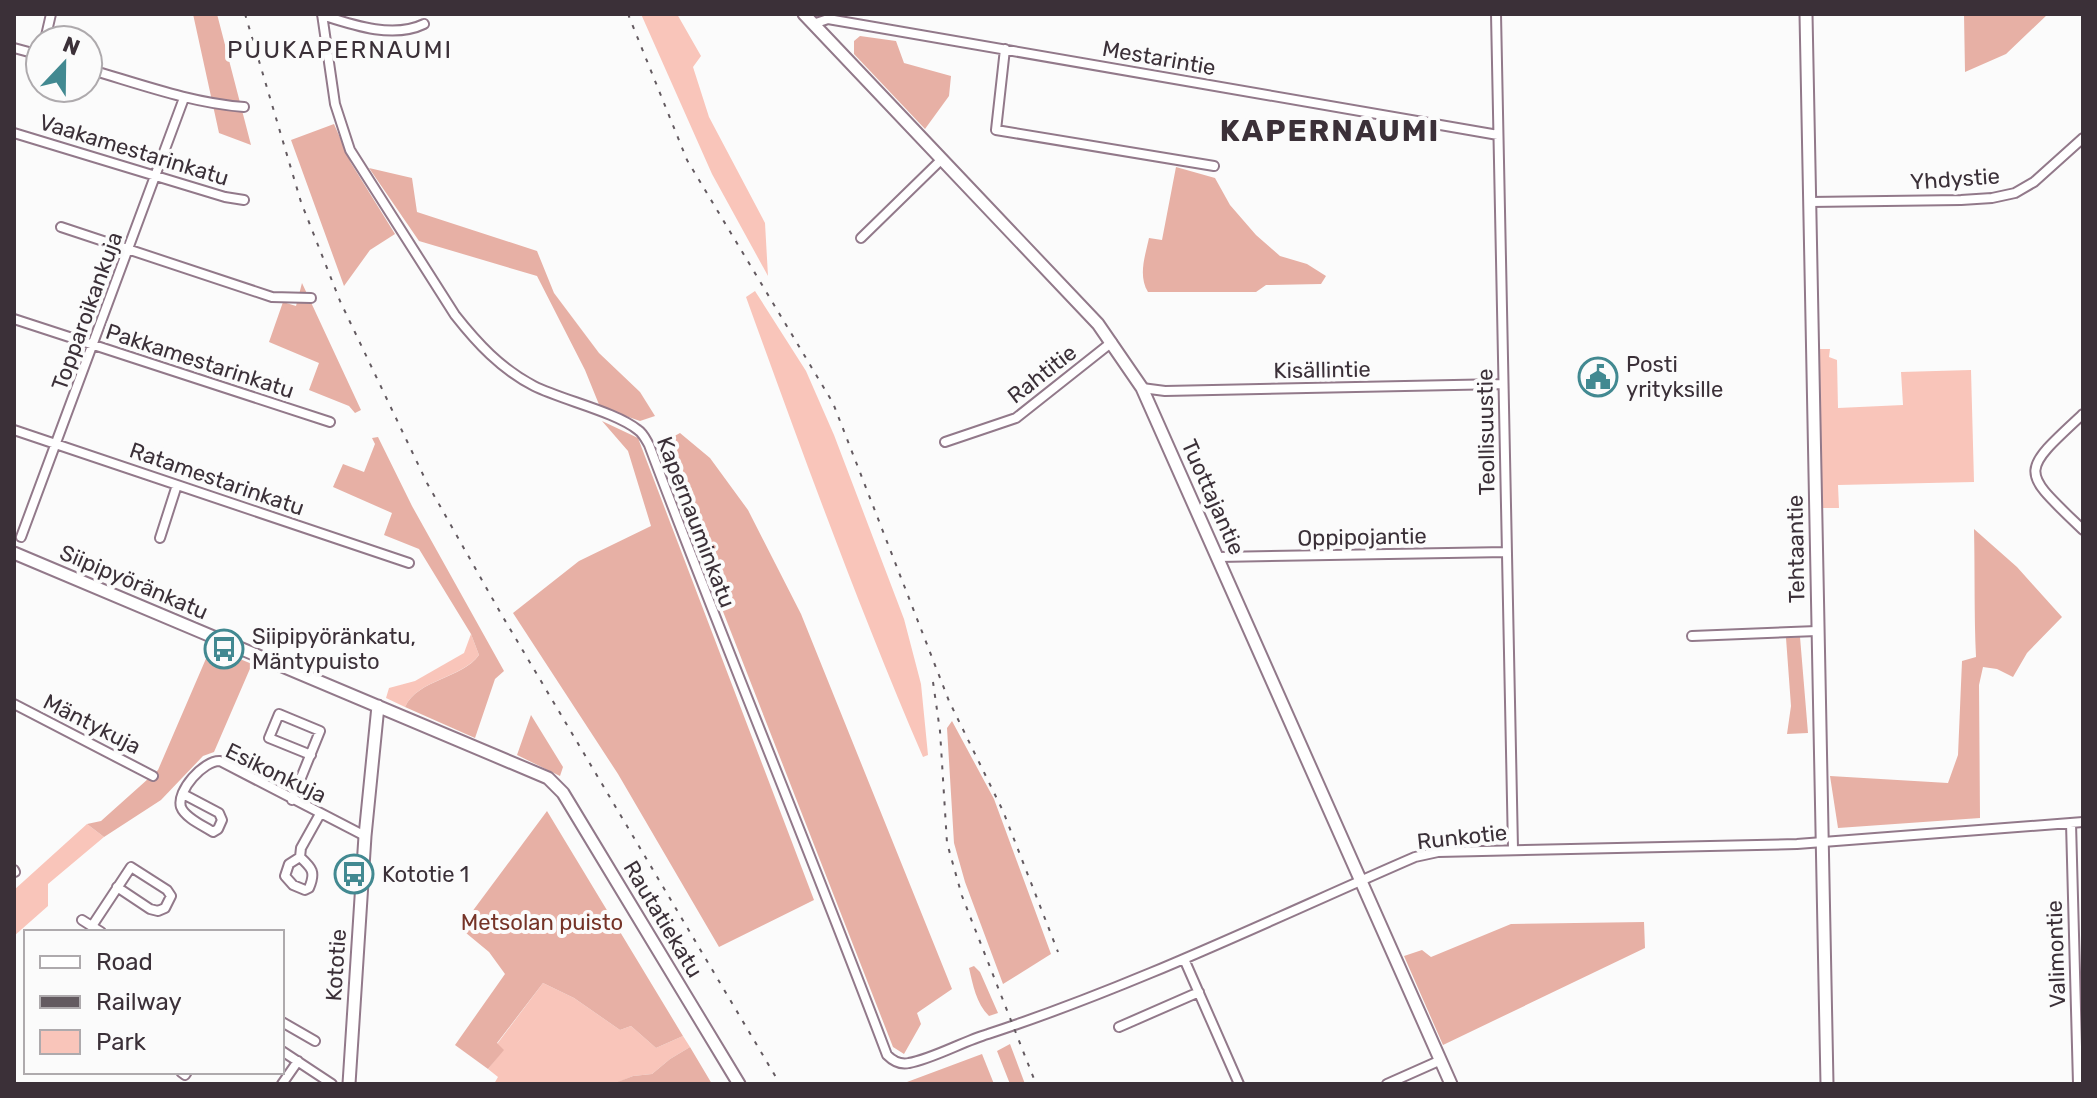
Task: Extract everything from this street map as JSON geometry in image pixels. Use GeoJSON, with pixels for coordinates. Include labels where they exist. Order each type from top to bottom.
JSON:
{"type":"FeatureCollection","features":[{"type":"Feature","properties":{"kind":"street"},"geometry":{"type":"LineString","coordinates":[[322,14],[396,32],[413,30],[424,24]]}},
{"type":"Feature","properties":{"kind":"street","name":"Kapernauminkatu"},"geometry":{"type":"LineString","coordinates":[[322,14],[335,104],[350,150],[464,327],[516,375],[542,390],[624,422],[639,430],[649,445],[887,1055]]}},
{"type":"Feature","properties":{"kind":"street","name":"Tuottajantie"},"geometry":{"type":"LineString","coordinates":[[804,14],[1112,342],[1142,388],[1451,1084]]}},
{"type":"Feature","properties":{"kind":"street","name":"Teollisuustie"},"geometry":{"type":"LineString","coordinates":[[1496,14],[1513,849]]}},
{"type":"Feature","properties":{"kind":"street","name":"Tehtaantie"},"geometry":{"type":"LineString","coordinates":[[1806,14],[1827,1084]]}},
{"type":"Feature","properties":{"kind":"street","name":"Mestarintie"},"geometry":{"type":"LineString","coordinates":[[813,24],[828,19],[1498,135]]}},
{"type":"Feature","properties":{"kind":"street"},"geometry":{"type":"LineString","coordinates":[[1005,49],[996,130],[1214,166]]}},
{"type":"Feature","properties":{"kind":"street"},"geometry":{"type":"LineString","coordinates":[[104,74],[184,98],[244,107]]}},
{"type":"Feature","properties":{"kind":"street","name":"Topparoikankuja"},"geometry":{"type":"LineString","coordinates":[[21,537],[184,98]]}},
{"type":"Feature","properties":{"kind":"street","name":"Vaakamestarinkatu"},"geometry":{"type":"LineString","coordinates":[[14,133],[225,197],[244,200]]}},
{"type":"Feature","properties":{"kind":"street","name":"Yhdystie"},"geometry":{"type":"LineString","coordinates":[[1810,202],[1992,198],[2015,193],[2034,182],[2083,138]]}},
{"type":"Feature","properties":{"kind":"street"},"geometry":{"type":"LineString","coordinates":[[861,238],[942,159]]}},
{"type":"Feature","properties":{"kind":"street"},"geometry":{"type":"LineString","coordinates":[[61,227],[272,297],[311,298]]}},
{"type":"Feature","properties":{"kind":"street","name":"Pakkamestarinkatu"},"geometry":{"type":"LineString","coordinates":[[14,319],[330,422]]}},
{"type":"Feature","properties":{"kind":"street","name":"Rahtitie"},"geometry":{"type":"LineString","coordinates":[[945,442],[1016,418],[1112,342]]}},
{"type":"Feature","properties":{"kind":"street","name":"Kisällintie"},"geometry":{"type":"LineString","coordinates":[[1142,388],[1165,391],[1503,384]]}},
{"type":"Feature","properties":{"kind":"street"},"geometry":{"type":"LineString","coordinates":[[2083,414],[2042,452],[2034,471],[2037,483],[2045,493],[2083,530]]}},
{"type":"Feature","properties":{"kind":"street","name":"Ratamestarinkatu"},"geometry":{"type":"LineString","coordinates":[[14,430],[409,563]]}},
{"type":"Feature","properties":{"kind":"street"},"geometry":{"type":"LineString","coordinates":[[160,538],[177,485]]}},
{"type":"Feature","properties":{"kind":"street","name":"Oppipojantie"},"geometry":{"type":"LineString","coordinates":[[1218,557],[1507,552]]}},
{"type":"Feature","properties":{"kind":"street","name":"Siipipyöränkatu"},"geometry":{"type":"LineString","coordinates":[[14,553],[548,778]]}},
{"type":"Feature","properties":{"kind":"street"},"geometry":{"type":"LineString","coordinates":[[1692,636],[1817,631]]}},
{"type":"Feature","properties":{"kind":"street","name":"Mäntykuja"},"geometry":{"type":"LineString","coordinates":[[14,704],[153,776]]}},
{"type":"Feature","properties":{"kind":"street","name":"Kototie"},"geometry":{"type":"LineString","coordinates":[[349,1084],[365,836],[378,706]]}},
{"type":"Feature","properties":{"kind":"street"},"geometry":{"type":"LineString","coordinates":[[292,800],[311,755],[320,731],[279,714],[269,738],[311,755]]}},
{"type":"Feature","properties":{"kind":"street","name":"Esikonkuja"},"geometry":{"type":"LineString","coordinates":[[183,794],[201,767],[215,760],[365,836]]}},
{"type":"Feature","properties":{"kind":"street","name":"Rautatiekatu"},"geometry":{"type":"LineString","coordinates":[[548,778],[563,793],[739,1084]]}},
{"type":"Feature","properties":{"kind":"street"},"geometry":{"type":"LineString","coordinates":[[183,794],[219,813],[222,820],[218,829],[213,832],[186,814],[181,808],[183,794]]}},
{"type":"Feature","properties":{"kind":"street"},"geometry":{"type":"LineString","coordinates":[[300,857],[301,848],[320,814]]}},
{"type":"Feature","properties":{"kind":"street","name":"Runkotie"},"geometry":{"type":"LineString","coordinates":[[887,1055],[894,1061],[910,1063],[1029,1020],[1184,959],[1415,857],[1438,852],[1822,843],[2083,822]]}},
{"type":"Feature","properties":{"kind":"street","name":"Valimontie"},"geometry":{"type":"LineString","coordinates":[[2071,823],[2078,1084]]}},
{"type":"Feature","properties":{"kind":"street"},"geometry":{"type":"LineString","coordinates":[[82,920],[97,930],[117,887],[131,867],[167,890],[171,896],[165,908],[158,911],[117,887]]}},
{"type":"Feature","properties":{"kind":"street"},"geometry":{"type":"LineString","coordinates":[[1184,959],[1239,1084]]}},
{"type":"Feature","properties":{"kind":"street"},"geometry":{"type":"LineString","coordinates":[[1119,1027],[1199,992]]}},
{"type":"Feature","properties":{"kind":"street"},"geometry":{"type":"LineString","coordinates":[[284,1023],[315,1041]]}},
{"type":"Feature","properties":{"kind":"street"},"geometry":{"type":"LineString","coordinates":[[284,1052],[332,1084]]}},
{"type":"Feature","properties":{"kind":"street"},"geometry":{"type":"LineString","coordinates":[[1387,1084],[1441,1060]]}},
{"type":"Feature","properties":{"kind":"street"},"geometry":{"type":"LineString","coordinates":[[282,1084],[298,1061]]}},
{"type":"Feature","properties":{"kind":"green space"},"geometry":{"type":"Polygon","coordinates":[[[193,14],[217,14],[251,145],[219,133],[193,14]]]}},
{"type":"Feature","properties":{"kind":"green space"},"geometry":{"type":"Polygon","coordinates":[[[641,14],[677,14],[701,56],[693,67],[709,117],[765,223],[768,276],[712,174],[641,14]]]}},
{"type":"Feature","properties":{"kind":"green space"},"geometry":{"type":"Polygon","coordinates":[[[1964,14],[2048,14],[2006,54],[1965,72],[1964,14]]]}},
{"type":"Feature","properties":{"kind":"green space"},"geometry":{"type":"Polygon","coordinates":[[[860,36],[896,41],[904,63],[951,76],[949,96],[925,129],[854,54],[854,41],[860,36]]]}},
{"type":"Feature","properties":{"kind":"green space"},"geometry":{"type":"Polygon","coordinates":[[[334,124],[351,163],[395,234],[370,250],[344,286],[291,140],[334,124]]]}},
{"type":"Feature","properties":{"kind":"green space"},"geometry":{"type":"Polygon","coordinates":[[[1176,167],[1215,178],[1230,205],[1256,235],[1280,256],[1307,264],[1326,276],[1321,284],[1266,285],[1256,292],[1148,292],[1143,273],[1149,238],[1162,240],[1176,167]]]}},
{"type":"Feature","properties":{"kind":"green space"},"geometry":{"type":"Polygon","coordinates":[[[369,168],[412,178],[417,212],[537,251],[554,293],[599,353],[640,392],[655,416],[640,421],[600,407],[585,370],[537,276],[419,241],[369,168]]]}},
{"type":"Feature","properties":{"kind":"green space"},"geometry":{"type":"Polygon","coordinates":[[[302,283],[361,410],[355,413],[349,406],[309,390],[319,363],[269,342],[283,302],[296,306],[302,283]]]}},
{"type":"Feature","properties":{"kind":"green space"},"geometry":{"type":"Polygon","coordinates":[[[755,291],[806,371],[834,435],[904,619],[921,684],[928,755],[923,757],[853,586],[746,297],[755,291]]]}},
{"type":"Feature","properties":{"kind":"green space"},"geometry":{"type":"Polygon","coordinates":[[[1817,349],[1830,349],[1829,357],[1837,360],[1838,408],[1903,405],[1901,372],[1971,370],[1974,482],[1838,485],[1839,508],[1822,508],[1817,349]]]}},
{"type":"Feature","properties":{"kind":"green space"},"geometry":{"type":"Polygon","coordinates":[[[602,421],[638,438],[814,900],[719,947],[618,774],[513,613],[579,561],[651,526],[628,451],[602,421]]]}},
{"type":"Feature","properties":{"kind":"green space"},"geometry":{"type":"Polygon","coordinates":[[[680,433],[710,458],[748,510],[801,614],[952,989],[917,1013],[921,1024],[904,1054],[893,1047],[658,445],[680,433]]]}},
{"type":"Feature","properties":{"kind":"green space"},"geometry":{"type":"Polygon","coordinates":[[[378,437],[412,506],[504,671],[495,679],[475,738],[405,707],[420,690],[462,669],[479,655],[471,634],[419,549],[384,535],[392,513],[333,487],[343,464],[364,472],[375,444],[372,438],[378,437]]]}},
{"type":"Feature","properties":{"kind":"green space"},"geometry":{"type":"Polygon","coordinates":[[[1974,529],[2017,567],[2062,617],[2027,653],[2013,677],[1997,669],[1983,667],[1979,685],[1980,818],[1838,828],[1830,776],[1948,783],[1958,755],[1962,661],[1976,657],[1974,529]]]}},
{"type":"Feature","properties":{"kind":"green space"},"geometry":{"type":"Polygon","coordinates":[[[471,634],[479,655],[471,663],[420,690],[405,707],[386,698],[389,688],[415,681],[464,653],[471,634]]]}},
{"type":"Feature","properties":{"kind":"green space"},"geometry":{"type":"Polygon","coordinates":[[[1800,637],[1808,733],[1787,734],[1791,706],[1786,638],[1800,637]]]}},
{"type":"Feature","properties":{"kind":"green space"},"geometry":{"type":"Polygon","coordinates":[[[211,647],[252,664],[214,752],[203,756],[161,800],[104,837],[87,824],[101,821],[158,770],[211,647]]]}},
{"type":"Feature","properties":{"kind":"green space"},"geometry":{"type":"Polygon","coordinates":[[[531,715],[563,767],[560,776],[517,755],[531,715]]]}},
{"type":"Feature","properties":{"kind":"green space"},"geometry":{"type":"Polygon","coordinates":[[[952,721],[994,799],[1051,954],[1003,984],[965,882],[954,843],[947,728],[952,721]]]}},
{"type":"Feature","properties":{"kind":"green space","name":"Metsolan puisto"},"geometry":{"type":"Polygon","coordinates":[[[547,811],[683,1036],[656,1048],[631,1026],[620,1030],[574,998],[543,983],[497,1043],[504,1050],[488,1069],[455,1045],[505,974],[489,952],[460,928],[547,811]]]}},
{"type":"Feature","properties":{"kind":"green space"},"geometry":{"type":"Polygon","coordinates":[[[87,824],[104,837],[48,884],[48,906],[14,936],[14,890],[87,824]]]}},
{"type":"Feature","properties":{"kind":"green space"},"geometry":{"type":"Polygon","coordinates":[[[1644,922],[1645,948],[1443,1045],[1404,956],[1422,950],[1431,957],[1511,924],[1644,922]]]}},
{"type":"Feature","properties":{"kind":"green space"},"geometry":{"type":"Polygon","coordinates":[[[974,966],[980,972],[998,1013],[989,1016],[981,1005],[969,968],[974,966]]]}},
{"type":"Feature","properties":{"kind":"green space"},"geometry":{"type":"Polygon","coordinates":[[[543,983],[574,998],[620,1030],[631,1026],[656,1048],[683,1036],[690,1047],[652,1074],[633,1076],[614,1084],[494,1084],[498,1077],[488,1069],[503,1050],[497,1044],[543,983]]]}},
{"type":"Feature","properties":{"kind":"green space"},"geometry":{"type":"Polygon","coordinates":[[[1010,1044],[1025,1084],[1010,1084],[997,1051],[1010,1044]]]}},
{"type":"Feature","properties":{"kind":"green space"},"geometry":{"type":"Polygon","coordinates":[[[690,1047],[712,1084],[615,1083],[633,1076],[652,1074],[690,1047]]]}},
{"type":"Feature","properties":{"kind":"green space"},"geometry":{"type":"Polygon","coordinates":[[[982,1054],[994,1084],[903,1084],[907,1082],[982,1054]]]}},
{"type":"Feature","properties":{"kind":"railway"},"geometry":{"type":"LineString","coordinates":[[245,14],[301,202],[340,301],[427,483],[780,1084]]}},
{"type":"Feature","properties":{"kind":"railway"},"geometry":{"type":"LineString","coordinates":[[628,14],[687,160],[833,403],[949,701],[1003,811],[1058,952]]}},
{"type":"Feature","properties":{"kind":"railway"},"geometry":{"type":"LineString","coordinates":[[933,682],[940,731],[947,843],[962,896],[1036,1084]]}},
{"type":"Feature","properties":{"kind":"place","name":"Posti yrityksille"},"geometry":{"type":"Point","coordinates":[1598,377]}},
{"type":"Feature","properties":{"kind":"place","name":"Siipipyöränkatu, Mäntypuisto"},"geometry":{"type":"Point","coordinates":[224,649]}},
{"type":"Feature","properties":{"kind":"place","name":"Kototie 1"},"geometry":{"type":"Point","coordinates":[354,874]}},
{"type":"Feature","properties":{"kind":"district","name":"PUUKAPERNAUMI"},"geometry":{"type":"Point","coordinates":[340,50]}},
{"type":"Feature","properties":{"kind":"district","name":"KAPERNAUMI"},"geometry":{"type":"Point","coordinates":[1330,131]}}]}
